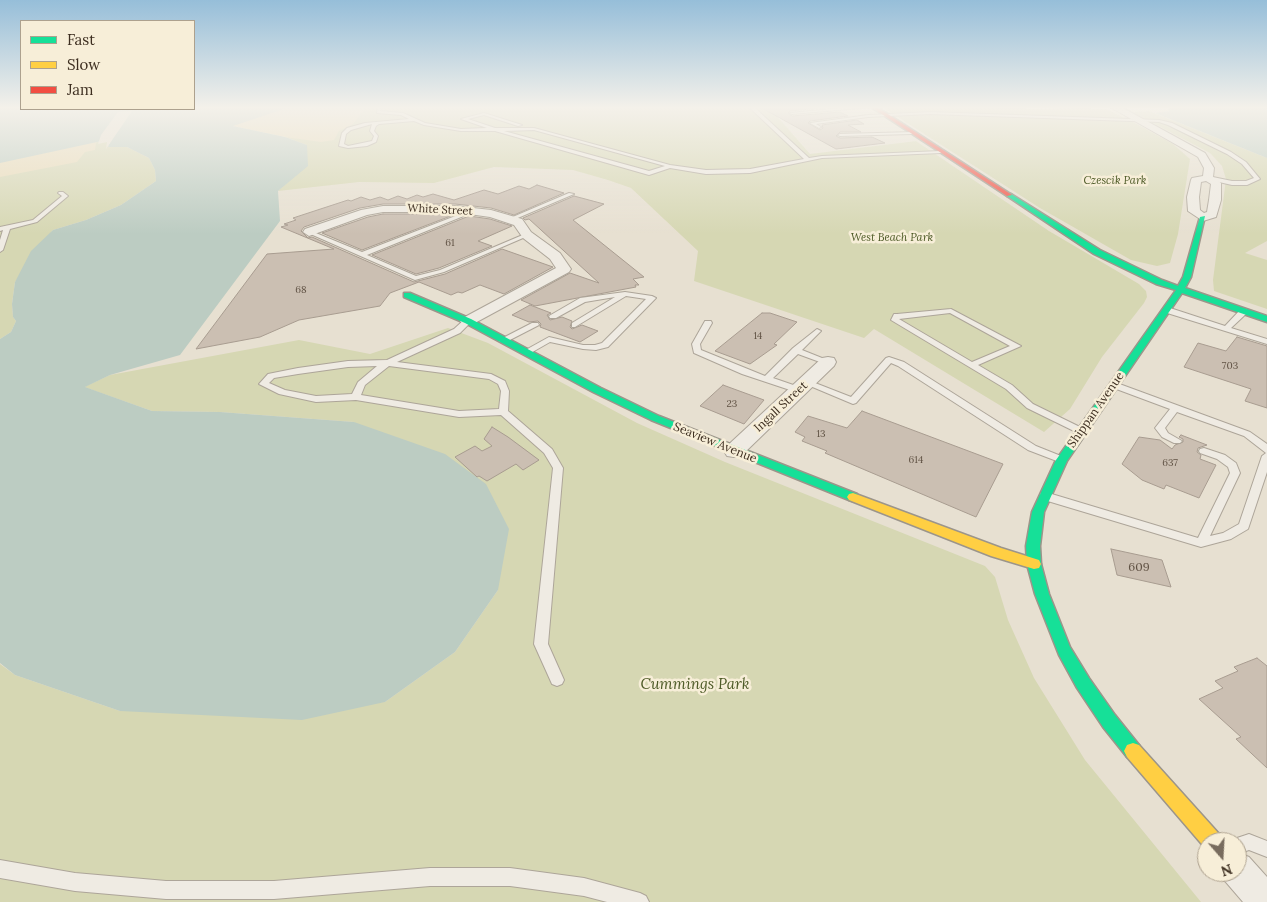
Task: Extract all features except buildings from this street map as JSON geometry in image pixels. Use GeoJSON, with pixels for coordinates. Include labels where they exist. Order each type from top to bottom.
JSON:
{"type":"FeatureCollection","features":[{"type":"Feature","properties":{"kind":"street"},"geometry":{"type":"LineString","coordinates":[[937,149],[1097,252],[1180,290],[1267,319]]}},
{"type":"Feature","properties":{"kind":"street"},"geometry":{"type":"LineString","coordinates":[[1192,149],[1202,155],[1210,168],[1208,178]]}},
{"type":"Feature","properties":{"kind":"street"},"geometry":{"type":"LineString","coordinates":[[1208,178],[1216,183],[1215,200],[1212,214],[1203,217],[1194,211],[1193,196],[1196,180],[1208,178]]}},
{"type":"Feature","properties":{"kind":"street","name":"White Street"},"geometry":{"type":"LineString","coordinates":[[309,232],[365,212],[383,209],[433,208],[473,211],[511,219]]}},
{"type":"Feature","properties":{"kind":"street","name":"Shippan Avenue"},"geometry":{"type":"LineString","coordinates":[[1203,217],[1187,277],[1180,290],[1062,460],[1038,512],[1033,546],[1034,564],[1042,594],[1053,623],[1082,683],[1143,764],[1204,832]]}},
{"type":"Feature","properties":{"kind":"street"},"geometry":{"type":"LineString","coordinates":[[468,321],[564,269],[555,256],[527,234],[518,222],[511,219]]}},
{"type":"Feature","properties":{"kind":"street","name":"Seaview Avenue"},"geometry":{"type":"LineString","coordinates":[[408,295],[468,321],[655,418],[734,451],[996,552],[1034,564]]}},
{"type":"Feature","properties":{"kind":"street","name":"Ingall Street"},"geometry":{"type":"LineString","coordinates":[[734,451],[828,362]]}},
{"type":"Feature","properties":{"kind":"street"},"geometry":{"type":"LineString","coordinates":[[1247,880],[1266,902]]}},
{"type":"Feature","properties":{"kind":"lane"},"geometry":{"type":"LineString","coordinates":[[564,149],[649,173],[670,166]]}},
{"type":"Feature","properties":{"kind":"lane"},"geometry":{"type":"LineString","coordinates":[[608,149],[670,166],[706,172],[736,172],[806,159],[941,152]]}},
{"type":"Feature","properties":{"kind":"lane"},"geometry":{"type":"LineString","coordinates":[[796,149],[806,159]]}},
{"type":"Feature","properties":{"kind":"lane"},"geometry":{"type":"LineString","coordinates":[[1208,178],[1232,183],[1247,183],[1258,180],[1244,163],[1221,149]]}},
{"type":"Feature","properties":{"kind":"lane"},"geometry":{"type":"LineString","coordinates":[[0,250],[4,229],[35,221],[65,196],[61,193]]}},
{"type":"Feature","properties":{"kind":"lane"},"geometry":{"type":"LineString","coordinates":[[511,219],[570,194]]}},
{"type":"Feature","properties":{"kind":"lane"},"geometry":{"type":"LineString","coordinates":[[361,255],[473,211]]}},
{"type":"Feature","properties":{"kind":"lane"},"geometry":{"type":"LineString","coordinates":[[309,232],[415,278],[442,272],[527,234]]}},
{"type":"Feature","properties":{"kind":"lane"},"geometry":{"type":"LineString","coordinates":[[575,325],[625,294]]}},
{"type":"Feature","properties":{"kind":"lane"},"geometry":{"type":"LineString","coordinates":[[549,339],[583,347],[596,348],[604,345],[652,298],[625,294],[604,296],[583,300],[553,316]]}},
{"type":"Feature","properties":{"kind":"lane"},"geometry":{"type":"LineString","coordinates":[[1167,310],[1244,328]]}},
{"type":"Feature","properties":{"kind":"lane"},"geometry":{"type":"LineString","coordinates":[[971,365],[1017,346],[951,311],[897,316],[895,320],[971,365],[1009,387],[1030,406],[1081,431]]}},
{"type":"Feature","properties":{"kind":"lane"},"geometry":{"type":"LineString","coordinates":[[1230,325],[1244,311]]}},
{"type":"Feature","properties":{"kind":"lane"},"geometry":{"type":"LineString","coordinates":[[356,398],[361,384],[378,369],[457,332],[468,321]]}},
{"type":"Feature","properties":{"kind":"lane"},"geometry":{"type":"LineString","coordinates":[[708,323],[696,344],[697,351],[745,372],[803,386],[853,401],[889,360],[901,364],[1032,448],[1062,460]]}},
{"type":"Feature","properties":{"kind":"lane"},"geometry":{"type":"LineString","coordinates":[[503,340],[535,325]]}},
{"type":"Feature","properties":{"kind":"lane"},"geometry":{"type":"LineString","coordinates":[[1230,325],[1267,342]]}},
{"type":"Feature","properties":{"kind":"lane"},"geometry":{"type":"LineString","coordinates":[[767,378],[817,331]]}},
{"type":"Feature","properties":{"kind":"lane"},"geometry":{"type":"LineString","coordinates":[[526,352],[558,334]]}},
{"type":"Feature","properties":{"kind":"lane"},"geometry":{"type":"LineString","coordinates":[[796,350],[828,362]]}},
{"type":"Feature","properties":{"kind":"lane"},"geometry":{"type":"LineString","coordinates":[[503,412],[505,391],[502,383],[491,377],[388,363],[348,364],[298,371],[271,376],[263,384],[282,392],[316,399],[356,398],[460,414],[503,412],[548,451],[558,468],[541,644],[557,680]]}},
{"type":"Feature","properties":{"kind":"lane"},"geometry":{"type":"LineString","coordinates":[[1114,385],[1247,434],[1258,440],[1267,450]]}},
{"type":"Feature","properties":{"kind":"lane"},"geometry":{"type":"LineString","coordinates":[[1176,407],[1160,428],[1165,435],[1177,441]]}},
{"type":"Feature","properties":{"kind":"lane"},"geometry":{"type":"LineString","coordinates":[[1201,543],[1235,474],[1232,465],[1221,457],[1204,451]]}},
{"type":"Feature","properties":{"kind":"lane"},"geometry":{"type":"LineString","coordinates":[[1044,496],[1201,543],[1227,536],[1244,526],[1267,456]]}},
{"type":"Feature","properties":{"kind":"lane"},"geometry":{"type":"LineString","coordinates":[[1247,843],[1267,848]]}},
{"type":"Feature","properties":{"kind":"lane"},"geometry":{"type":"LineString","coordinates":[[0,869],[75,882],[166,890],[274,890],[430,877],[510,877],[584,887],[640,902]]}},
{"type":"Feature","properties":{"kind":"green space"},"geometry":{"type":"Polygon","coordinates":[[[64,149],[131,149],[149,158],[155,170],[156,181],[121,205],[86,220],[53,230],[15,282],[12,304],[13,317],[16,321],[11,332],[0,339],[0,163],[64,149]]]}},
{"type":"Feature","properties":{"kind":"green space","name":"West Beach Park"},"geometry":{"type":"Polygon","coordinates":[[[307,149],[806,149],[810,154],[850,149],[928,149],[1049,231],[1139,284],[1146,291],[1147,297],[1102,357],[1070,409],[1044,432],[874,329],[864,338],[694,281],[698,251],[631,188],[573,170],[494,167],[434,183],[359,182],[278,191],[290,180],[307,155],[307,149]]]}},
{"type":"Feature","properties":{"kind":"green space","name":"Czescik Park"},"geometry":{"type":"Polygon","coordinates":[[[948,149],[1179,149],[1190,159],[1178,234],[1170,263],[1157,266],[1131,260],[1040,208],[948,149]]]}},
{"type":"Feature","properties":{"kind":"green space"},"geometry":{"type":"Polygon","coordinates":[[[1203,149],[1245,149],[1267,158],[1267,241],[1245,253],[1267,260],[1267,309],[1214,291],[1213,280],[1226,179],[1222,166],[1210,153],[1203,149]]]}},
{"type":"Feature","properties":{"kind":"green space","name":"Cummings Park"},"geometry":{"type":"Polygon","coordinates":[[[448,328],[488,343],[637,423],[725,462],[985,566],[995,577],[1008,620],[1034,678],[1085,760],[1201,902],[0,902],[0,664],[15,675],[120,711],[385,702],[455,652],[498,590],[354,422],[220,412],[152,411],[84,387],[110,375],[299,340],[370,354],[448,328]]]}},
{"type":"Feature","properties":{"kind":"sand"},"geometry":{"type":"Polygon","coordinates":[[[44,149],[95,149],[85,152],[77,162],[0,177],[0,160],[44,149]]]}},
{"type":"Feature","properties":{"kind":"shaded area"},"geometry":{"type":"Polygon","coordinates":[[[0,149],[64,149],[0,163],[0,149]]]}},
{"type":"Feature","properties":{"kind":"shaded area"},"geometry":{"type":"Polygon","coordinates":[[[131,149],[307,149],[308,166],[278,191],[280,221],[180,355],[110,375],[85,387],[152,411],[220,412],[354,422],[445,454],[486,484],[509,529],[498,590],[455,652],[385,702],[302,720],[120,711],[15,675],[0,663],[0,339],[11,332],[16,321],[13,317],[12,304],[15,282],[31,251],[53,230],[86,220],[121,205],[156,181],[155,170],[149,158],[131,149]]]}},
{"type":"Feature","properties":{"kind":"shaded area"},"geometry":{"type":"Polygon","coordinates":[[[1245,149],[1267,149],[1267,158],[1245,149]]]}},
{"type":"Feature","properties":{"kind":"traffic: fast"},"geometry":{"type":"LineString","coordinates":[[1009,195],[1097,252],[1159,282],[1267,319]]}},
{"type":"Feature","properties":{"kind":"traffic: fast"},"geometry":{"type":"LineString","coordinates":[[1133,751],[1109,721],[1083,683],[1064,650],[1042,594],[1034,564],[1033,546],[1038,512],[1062,460],[1180,290],[1187,277],[1203,217]]}},
{"type":"Feature","properties":{"kind":"traffic: fast"},"geometry":{"type":"LineString","coordinates":[[407,295],[468,321],[597,390],[655,418],[853,497]]}},
{"type":"Feature","properties":{"kind":"traffic: slow"},"geometry":{"type":"LineString","coordinates":[[853,497],[996,552],[1034,564]]}},
{"type":"Feature","properties":{"kind":"traffic: slow"},"geometry":{"type":"LineString","coordinates":[[1133,751],[1204,832]]}},
{"type":"Feature","properties":{"kind":"traffic: jam"},"geometry":{"type":"LineString","coordinates":[[938,149],[1009,195]]}}]}
